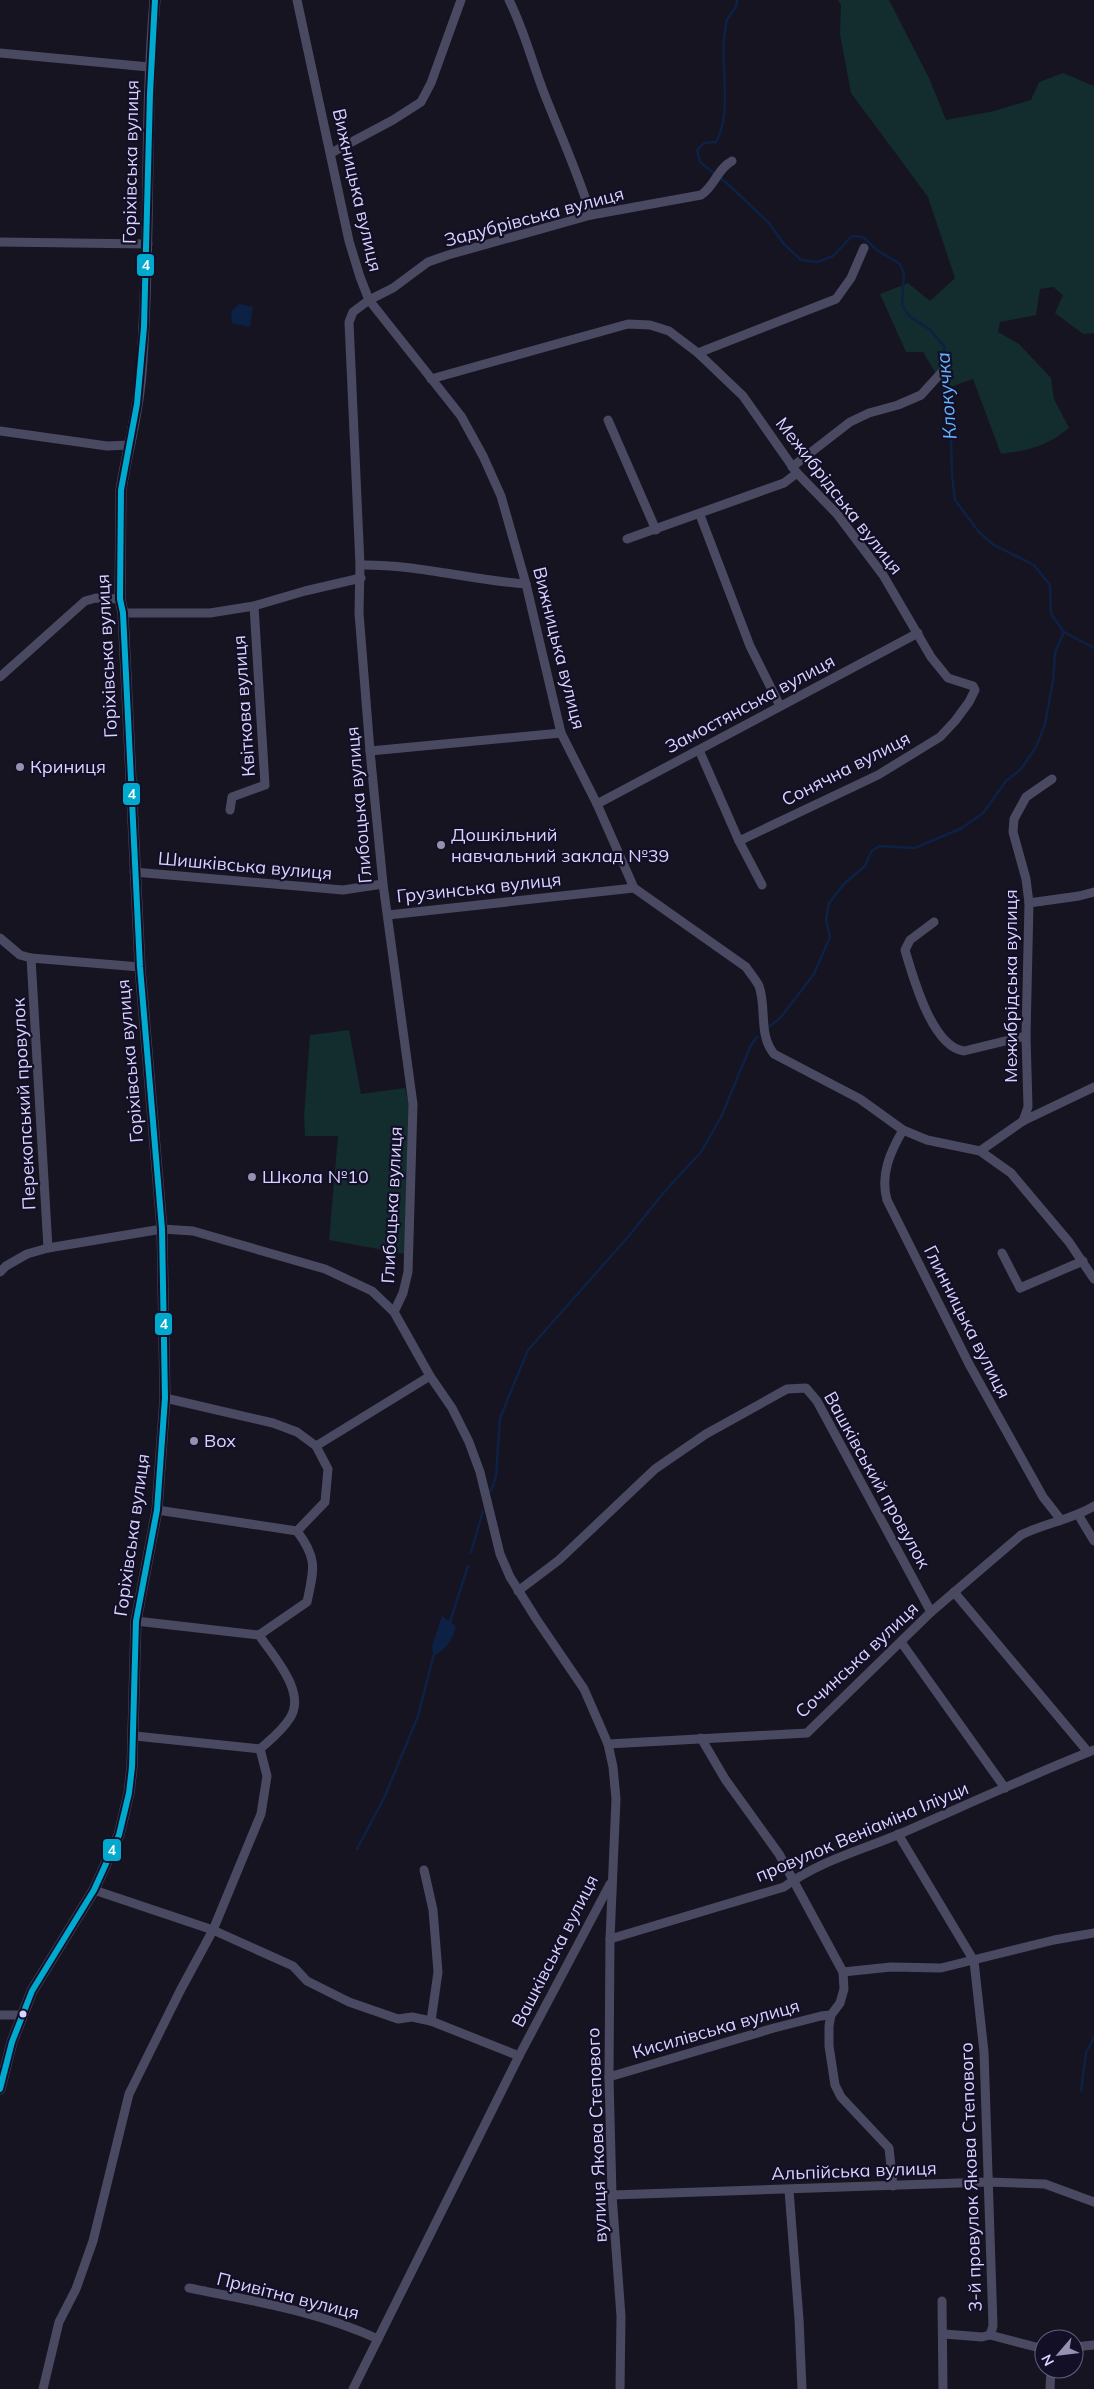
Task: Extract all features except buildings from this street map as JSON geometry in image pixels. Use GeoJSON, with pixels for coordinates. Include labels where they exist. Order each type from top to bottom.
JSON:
{"type":"FeatureCollection","features":[{"type":"Feature","properties":{"kind":"street","name":"Горіхівська вулиця"},"geometry":{"type":"LineString","coordinates":[[0,2089],[21,2015],[32,1992],[94,1890],[119,1835],[129,1793],[135,1736],[136,1621],[157,1510],[165,1398],[162,1229],[140,966],[123,613],[120,599],[120,499],[141,376],[148,244],[149,67],[155,0]]}},
{"type":"Feature","properties":{"kind":"street","name":"Вижницька вулиця"},"geometry":{"type":"LineString","coordinates":[[297,0],[349,241],[369,300],[461,416],[483,456],[501,496],[526,584],[562,733],[597,804],[634,888]]}},
{"type":"Feature","properties":{"kind":"street"},"geometry":{"type":"LineString","coordinates":[[331,153],[393,120],[421,102],[431,83],[462,0]]}},
{"type":"Feature","properties":{"kind":"street"},"geometry":{"type":"LineString","coordinates":[[509,0],[521,24],[544,92],[578,174],[591,215]]}},
{"type":"Feature","properties":{"kind":"street"},"geometry":{"type":"LineString","coordinates":[[0,52],[149,67]]}},
{"type":"Feature","properties":{"kind":"street","name":"Задубрівська вулиця"},"geometry":{"type":"LineString","coordinates":[[369,300],[393,288],[428,262],[500,239],[591,215],[701,195],[709,190],[717,175],[732,161]]}},
{"type":"Feature","properties":{"kind":"street"},"geometry":{"type":"LineString","coordinates":[[0,242],[148,244]]}},
{"type":"Feature","properties":{"kind":"street"},"geometry":{"type":"LineString","coordinates":[[698,353],[836,300],[851,278],[864,248]]}},
{"type":"Feature","properties":{"kind":"street","name":"Глибоцька вулиця"},"geometry":{"type":"LineString","coordinates":[[369,300],[353,312],[349,322],[348,335],[361,578],[359,613],[382,884],[388,914],[413,1104],[408,1272],[403,1293],[394,1312]]}},
{"type":"Feature","properties":{"kind":"street","name":"Межибрідська вулиця"},"geometry":{"type":"LineString","coordinates":[[431,378],[628,324],[650,325],[669,331],[698,353],[743,396],[794,470],[837,514],[883,575],[931,657],[948,678],[973,686],[975,690]]}},
{"type":"Feature","properties":{"kind":"street"},"geometry":{"type":"LineString","coordinates":[[627,539],[784,484],[794,470],[850,422],[869,413],[898,405],[921,395],[941,373]]}},
{"type":"Feature","properties":{"kind":"street"},"geometry":{"type":"LineString","coordinates":[[608,420],[656,530]]}},
{"type":"Feature","properties":{"kind":"street"},"geometry":{"type":"LineString","coordinates":[[0,432],[107,446],[130,445]]}},
{"type":"Feature","properties":{"kind":"street"},"geometry":{"type":"LineString","coordinates":[[700,515],[750,646],[780,706]]}},
{"type":"Feature","properties":{"kind":"street"},"geometry":{"type":"LineString","coordinates":[[360,565],[406,566],[493,582],[526,584]]}},
{"type":"Feature","properties":{"kind":"street"},"geometry":{"type":"LineString","coordinates":[[123,613],[210,613],[254,606],[305,591],[361,578]]}},
{"type":"Feature","properties":{"kind":"street"},"geometry":{"type":"LineString","coordinates":[[0,677],[85,601],[96,598],[120,599]]}},
{"type":"Feature","properties":{"kind":"street","name":"Квіткова вулиця"},"geometry":{"type":"LineString","coordinates":[[230,810],[232,796],[265,785],[254,606]]}},
{"type":"Feature","properties":{"kind":"street","name":"Замостянська вулиця"},"geometry":{"type":"LineString","coordinates":[[597,804],[918,633]]}},
{"type":"Feature","properties":{"kind":"street","name":"Сонячна вулиця"},"geometry":{"type":"LineString","coordinates":[[739,841],[878,775],[940,737],[960,715],[975,690]]}},
{"type":"Feature","properties":{"kind":"street"},"geometry":{"type":"LineString","coordinates":[[370,751],[562,733]]}},
{"type":"Feature","properties":{"kind":"street"},"geometry":{"type":"LineString","coordinates":[[699,750],[739,841],[762,885]]}},
{"type":"Feature","properties":{"kind":"street","name":"Межибрідська вулиця"},"geometry":{"type":"LineString","coordinates":[[1023,1121],[1028,1108],[1026,1036],[1029,903],[1026,879],[1013,832],[1014,819],[1026,798],[1052,779]]}},
{"type":"Feature","properties":{"kind":"street","name":"Шишківська вулиця"},"geometry":{"type":"LineString","coordinates":[[134,872],[342,890],[382,884]]}},
{"type":"Feature","properties":{"kind":"street"},"geometry":{"type":"LineString","coordinates":[[634,888],[746,967],[758,985],[762,1001],[764,1035],[767,1046],[774,1054],[860,1099],[903,1130],[927,1140],[980,1151],[1011,1173],[1083,1261],[1094,1279]]}},
{"type":"Feature","properties":{"kind":"street","name":"Грузинська вулиця"},"geometry":{"type":"LineString","coordinates":[[388,914],[634,888]]}},
{"type":"Feature","properties":{"kind":"street"},"geometry":{"type":"LineString","coordinates":[[1029,903],[1094,892]]}},
{"type":"Feature","properties":{"kind":"street"},"geometry":{"type":"LineString","coordinates":[[934,922],[910,940],[905,950],[912,975],[930,1019],[947,1044],[957,1050],[964,1051],[1026,1036]]}},
{"type":"Feature","properties":{"kind":"street"},"geometry":{"type":"LineString","coordinates":[[0,938],[20,955],[31,958],[140,966]]}},
{"type":"Feature","properties":{"kind":"street","name":"Перекопський провулок"},"geometry":{"type":"LineString","coordinates":[[31,958],[48,1248]]}},
{"type":"Feature","properties":{"kind":"street"},"geometry":{"type":"LineString","coordinates":[[980,1151],[1023,1121],[1094,1087]]}},
{"type":"Feature","properties":{"kind":"street","name":"Глинницька вулиця"},"geometry":{"type":"LineString","coordinates":[[903,1130],[893,1148],[884,1173],[884,1188],[887,1200],[988,1399],[1043,1497],[1061,1520]]}},
{"type":"Feature","properties":{"kind":"street","name":"Вашківська вулиця"},"geometry":{"type":"LineString","coordinates":[[0,1272],[18,1257],[48,1248],[162,1229],[193,1232],[325,1269],[372,1292],[394,1312],[430,1376],[452,1408],[469,1442],[480,1472],[500,1554],[518,1591],[576,1675],[608,1744],[616,1799],[612,1881],[518,2056],[353,2389]]}},
{"type":"Feature","properties":{"kind":"street"},"geometry":{"type":"LineString","coordinates":[[1002,1253],[1020,1288],[1083,1261]]}},
{"type":"Feature","properties":{"kind":"street"},"geometry":{"type":"LineString","coordinates":[[316,1446],[430,1376]]}},
{"type":"Feature","properties":{"kind":"street","name":"Вашківський провулок"},"geometry":{"type":"LineString","coordinates":[[518,1591],[559,1560],[654,1469],[706,1434],[787,1389],[806,1388],[817,1401],[931,1612]]}},
{"type":"Feature","properties":{"kind":"street"},"geometry":{"type":"LineString","coordinates":[[165,1398],[273,1423],[297,1432],[316,1446],[328,1469],[325,1502],[297,1531]]}},
{"type":"Feature","properties":{"kind":"street","name":"Сочинська вулиця"},"geometry":{"type":"LineString","coordinates":[[608,1744],[807,1733],[931,1612],[1021,1535],[1034,1528],[1079,1516],[1094,1506]]}},
{"type":"Feature","properties":{"kind":"street"},"geometry":{"type":"LineString","coordinates":[[136,1621],[258,1635],[307,1602],[314,1570],[309,1547],[297,1531],[157,1510]]}},
{"type":"Feature","properties":{"kind":"street"},"geometry":{"type":"LineString","coordinates":[[1079,1516],[1094,1541]]}},
{"type":"Feature","properties":{"kind":"street"},"geometry":{"type":"LineString","coordinates":[[954,1592],[1091,1751]]}},
{"type":"Feature","properties":{"kind":"street"},"geometry":{"type":"LineString","coordinates":[[135,1736],[260,1749],[280,1731],[291,1717],[294,1702],[289,1682],[258,1635]]}},
{"type":"Feature","properties":{"kind":"street"},"geometry":{"type":"LineString","coordinates":[[901,1642],[1005,1788]]}},
{"type":"Feature","properties":{"kind":"street"},"geometry":{"type":"LineString","coordinates":[[701,1738],[725,1779],[779,1854],[843,1972],[844,1990],[840,2003],[831,2015],[829,2046],[835,2085],[842,2097],[888,2148],[894,2186]]}},
{"type":"Feature","properties":{"kind":"street"},"geometry":{"type":"LineString","coordinates":[[43,2389],[59,2322],[76,2290],[93,2241],[129,2094],[180,1990],[213,1930],[260,1814],[266,1776],[260,1749]]}},
{"type":"Feature","properties":{"kind":"street","name":"провулок Веніаміна Іліуци"},"geometry":{"type":"LineString","coordinates":[[610,1940],[784,1887],[793,1880],[860,1848],[898,1834],[1091,1751]]}},
{"type":"Feature","properties":{"kind":"street"},"geometry":{"type":"LineString","coordinates":[[898,1834],[974,1961]]}},
{"type":"Feature","properties":{"kind":"street"},"geometry":{"type":"LineString","coordinates":[[424,1870],[433,1910],[438,1972],[431,2021]]}},
{"type":"Feature","properties":{"kind":"street","name":"вулиця Якова Степового"},"geometry":{"type":"LineString","coordinates":[[612,1881],[609,2077],[612,2195],[621,2316],[620,2389]]}},
{"type":"Feature","properties":{"kind":"street"},"geometry":{"type":"LineString","coordinates":[[94,1890],[213,1930],[292,1966],[307,1981],[348,2002],[398,2019],[412,2017],[431,2021],[518,2056]]}},
{"type":"Feature","properties":{"kind":"street"},"geometry":{"type":"LineString","coordinates":[[843,1972],[891,1967],[941,1968],[1054,1940],[1094,1933]]}},
{"type":"Feature","properties":{"kind":"street","name":"3-й провулок Якова Степового"},"geometry":{"type":"LineString","coordinates":[[974,1961],[984,2052],[993,2326],[990,2335],[1034,2346]]}},
{"type":"Feature","properties":{"kind":"street"},"geometry":{"type":"LineString","coordinates":[[0,2015],[21,2015]]}},
{"type":"Feature","properties":{"kind":"street","name":"Кисилівська вулиця"},"geometry":{"type":"LineString","coordinates":[[609,2077],[774,2028],[831,2015]]}},
{"type":"Feature","properties":{"kind":"street","name":"Альпійська вулиця"},"geometry":{"type":"LineString","coordinates":[[612,2195],[988,2182],[1045,2184],[1094,2202]]}},
{"type":"Feature","properties":{"kind":"street"},"geometry":{"type":"LineString","coordinates":[[789,2190],[800,2319],[802,2389]]}},
{"type":"Feature","properties":{"kind":"street","name":"Привітна вулиця"},"geometry":{"type":"LineString","coordinates":[[189,2288],[259,2302],[334,2321],[378,2339]]}},
{"type":"Feature","properties":{"kind":"street"},"geometry":{"type":"LineString","coordinates":[[942,2301],[944,2334],[943,2389]]}},
{"type":"Feature","properties":{"kind":"street"},"geometry":{"type":"LineString","coordinates":[[944,2334],[982,2337],[990,2335]]}},
{"type":"Feature","properties":{"kind":"green space"},"geometry":{"type":"Polygon","coordinates":[[[838,0],[889,0],[929,78],[946,120],[994,111],[1031,100],[1039,82],[1063,73],[1094,86],[1094,333],[1083,334],[1055,313],[1063,295],[1053,287],[1040,289],[1036,315],[1000,322],[998,332],[1019,344],[1051,378],[1054,399],[1069,428],[1045,444],[1001,454],[973,379],[945,389],[923,352],[906,352],[880,294],[908,283],[930,301],[955,278],[928,197],[851,93],[840,34],[841,5],[838,0]]]}},
{"type":"Feature","properties":{"kind":"green space"},"geometry":{"type":"Polygon","coordinates":[[[349,1030],[361,1094],[405,1088],[409,1104],[405,1254],[329,1240],[338,1136],[305,1136],[304,1116],[310,1035],[349,1030]]]}},
{"type":"Feature","properties":{"kind":"water"},"geometry":{"type":"Polygon","coordinates":[[[239,304],[253,307],[250,327],[232,323],[231,311],[239,304]]]}},
{"type":"Feature","properties":{"kind":"water"},"geometry":{"type":"Polygon","coordinates":[[[442,1616],[456,1626],[448,1644],[433,1656],[432,1645],[442,1616]]]}},
{"type":"Feature","properties":{"kind":"waterway","name":"Клокучка"},"geometry":{"type":"LineString","coordinates":[[737,0],[735,8],[727,20],[725,29],[723,51],[724,118],[716,142],[704,143],[697,150],[700,162],[729,185],[769,223],[783,243],[801,260],[818,262],[833,256],[852,236],[863,237],[877,250],[900,264],[904,274],[902,305],[909,316],[929,329],[944,346],[950,403],[952,475],[955,500],[979,532],[994,545],[1034,565],[1050,585],[1051,614],[1064,632],[1094,648]]}},
{"type":"Feature","properties":{"kind":"waterway"},"geometry":{"type":"LineString","coordinates":[[770,1026],[781,1017],[814,974],[830,937],[826,920],[829,903],[844,884],[865,866],[871,852],[879,846],[915,848],[962,828],[983,813],[1006,781],[1021,769],[1036,747],[1045,724],[1053,681],[1055,653],[1064,632]]}},
{"type":"Feature","properties":{"kind":"waterway"},"geometry":{"type":"LineString","coordinates":[[491,1491],[496,1476],[500,1418],[528,1350],[701,1152],[721,1117],[751,1045],[757,1037]]}},
{"type":"Feature","properties":{"kind":"waterway"},"geometry":{"type":"LineString","coordinates":[[471,1552],[483,1511]]}},
{"type":"Feature","properties":{"kind":"waterway"},"geometry":{"type":"LineString","coordinates":[[449,1625],[468,1566]]}},
{"type":"Feature","properties":{"kind":"waterway"},"geometry":{"type":"LineString","coordinates":[[357,1849],[385,1796],[418,1716],[434,1654]]}},
{"type":"Feature","properties":{"kind":"waterway"},"geometry":{"type":"LineString","coordinates":[[1081,2091],[1086,2053],[1094,2037]]}},
{"type":"Feature","properties":{"kind":"transit line","name":"4"},"geometry":{"type":"LineString","coordinates":[[0,2089],[12,2042],[32,1991],[94,1890],[119,1835],[129,1793],[132,1767],[136,1621],[157,1510],[165,1398],[162,1229],[140,967],[123,613],[120,599],[121,490],[137,404],[144,327],[150,93],[155,0]]}},
{"type":"Feature","properties":{"kind":"place","name":"Криниця"},"geometry":{"type":"Point","coordinates":[20,767]}},
{"type":"Feature","properties":{"kind":"place","name":"Дошкільний навчальний заклад №39"},"geometry":{"type":"Point","coordinates":[441,845]}},
{"type":"Feature","properties":{"kind":"place","name":"Школа №10"},"geometry":{"type":"Point","coordinates":[252,1177]}},
{"type":"Feature","properties":{"kind":"place","name":"Box"},"geometry":{"type":"Point","coordinates":[194,1441]}}]}
